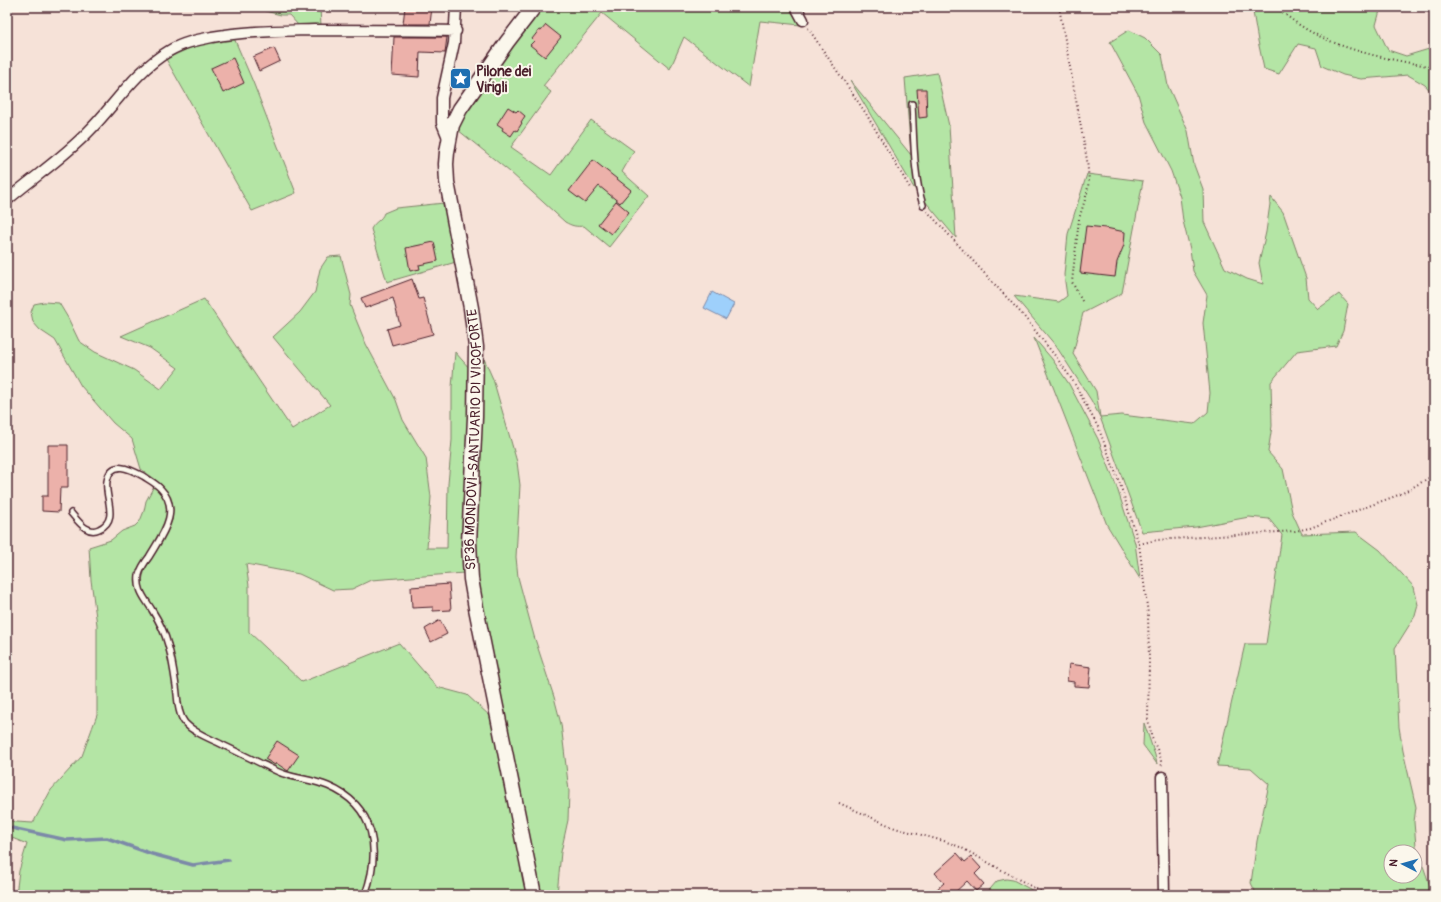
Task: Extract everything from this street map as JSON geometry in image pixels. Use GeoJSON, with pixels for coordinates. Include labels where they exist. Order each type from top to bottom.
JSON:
{"type":"FeatureCollection","features":[{"type":"Feature","properties":{"kind":"main road","name":"SP36 MONDOVÌ-SANTUARIO DI VICOFORTE"},"geometry":{"type":"LineString","coordinates":[[534,7],[460,108],[452,125],[446,164],[447,182],[471,308],[476,358],[469,543],[471,579],[534,895]]}},
{"type":"Feature","properties":{"kind":"street"},"geometry":{"type":"LineString","coordinates":[[449,141],[442,123],[442,98],[456,31],[456,7]]}},
{"type":"Feature","properties":{"kind":"street"},"geometry":{"type":"LineString","coordinates":[[796,7],[803,20]]}},
{"type":"Feature","properties":{"kind":"street"},"geometry":{"type":"LineString","coordinates":[[7,200],[63,156],[83,137],[132,82],[154,62],[170,50],[185,44],[225,35],[257,31],[376,29],[456,31]]}},
{"type":"Feature","properties":{"kind":"street"},"geometry":{"type":"LineString","coordinates":[[1162,777],[1164,895]]}},
{"type":"Feature","properties":{"kind":"lane"},"geometry":{"type":"LineString","coordinates":[[912,104],[917,176],[919,194],[923,205]]}},
{"type":"Feature","properties":{"kind":"lane"},"geometry":{"type":"LineString","coordinates":[[71,513],[88,529],[95,531],[105,525],[110,514],[106,485],[107,480],[111,473],[117,468],[132,469],[162,490],[171,508],[170,516],[156,546],[142,568],[139,586],[166,639],[173,664],[179,710],[183,720],[189,727],[197,732],[281,773],[329,786],[354,802],[367,819],[373,838],[374,847],[372,870],[365,895]]}},
{"type":"Feature","properties":{"kind":"path"},"geometry":{"type":"LineString","coordinates":[[1059,7],[1087,160],[1087,193],[1079,219],[1072,282],[1083,303]]}},
{"type":"Feature","properties":{"kind":"path"},"geometry":{"type":"LineString","coordinates":[[1277,7],[1286,16],[1310,32],[1339,44],[1390,59],[1434,68]]}},
{"type":"Feature","properties":{"kind":"path"},"geometry":{"type":"LineString","coordinates":[[803,20],[865,112],[904,179],[923,205],[1022,314],[1073,381],[1094,418],[1120,484],[1139,544],[1148,614],[1148,719],[1152,738],[1161,761],[1162,777]]}},
{"type":"Feature","properties":{"kind":"path"},"geometry":{"type":"LineString","coordinates":[[1139,544],[1157,540],[1282,532],[1310,528],[1401,494],[1434,476]]}},
{"type":"Feature","properties":{"kind":"path"},"geometry":{"type":"LineString","coordinates":[[839,802],[895,828],[960,847],[1047,895]]}},
{"type":"Feature","properties":{"kind":"green space"},"geometry":{"type":"Polygon","coordinates":[[[264,7],[320,7],[321,26],[299,26],[289,15],[281,15],[265,11],[264,7]]]}},
{"type":"Feature","properties":{"kind":"green space"},"geometry":{"type":"Polygon","coordinates":[[[542,7],[791,7],[801,25],[760,21],[749,87],[684,37],[670,69],[602,13],[543,86],[551,92],[511,147],[551,175],[591,120],[634,151],[622,172],[649,196],[609,247],[584,226],[574,226],[565,222],[510,172],[458,130],[464,116],[512,46],[542,7]]]}},
{"type":"Feature","properties":{"kind":"green space"},"geometry":{"type":"Polygon","coordinates":[[[1251,7],[1381,7],[1376,25],[1388,50],[1406,56],[1429,49],[1434,55],[1434,95],[1425,85],[1408,75],[1361,79],[1343,75],[1322,66],[1316,48],[1298,44],[1279,74],[1264,69],[1251,7]]]}},
{"type":"Feature","properties":{"kind":"green space"},"geometry":{"type":"Polygon","coordinates":[[[1129,30],[1145,38],[1162,55],[1168,86],[1188,131],[1194,165],[1203,189],[1204,222],[1225,268],[1247,279],[1263,284],[1259,263],[1266,232],[1271,197],[1283,212],[1306,278],[1308,298],[1318,309],[1339,294],[1348,304],[1343,331],[1336,346],[1297,351],[1271,382],[1272,426],[1268,452],[1283,469],[1292,512],[1302,534],[1356,532],[1380,550],[1414,587],[1418,605],[1415,616],[1395,648],[1399,727],[1416,807],[1414,822],[1416,844],[1383,844],[1383,884],[1423,884],[1423,866],[1429,883],[1434,891],[1434,895],[1257,895],[1251,883],[1257,841],[1269,784],[1251,768],[1217,766],[1245,644],[1266,644],[1282,535],[1269,519],[1249,517],[1196,527],[1142,532],[1100,417],[1122,415],[1194,424],[1208,412],[1210,393],[1203,323],[1207,295],[1193,271],[1180,197],[1171,171],[1146,122],[1138,94],[1110,42],[1129,30]]]}},
{"type":"Feature","properties":{"kind":"green space"},"geometry":{"type":"Polygon","coordinates":[[[234,38],[253,82],[296,193],[252,211],[166,59],[194,46],[234,38]]]}},
{"type":"Feature","properties":{"kind":"green space"},"geometry":{"type":"Polygon","coordinates":[[[937,73],[949,126],[956,238],[914,188],[850,80],[911,155],[905,78],[937,73]]]}},
{"type":"Feature","properties":{"kind":"green space"},"geometry":{"type":"Polygon","coordinates":[[[1087,174],[1143,181],[1122,293],[1083,313],[1073,354],[1096,391],[1100,417],[1091,400],[1056,346],[1014,296],[1059,302],[1067,296],[1064,275],[1068,234],[1087,174]]]}},
{"type":"Feature","properties":{"kind":"green space"},"geometry":{"type":"Polygon","coordinates":[[[444,203],[456,262],[387,282],[371,229],[373,226],[384,213],[396,208],[444,203]]]}},
{"type":"Feature","properties":{"kind":"green space"},"geometry":{"type":"Polygon","coordinates":[[[341,256],[351,295],[350,305],[366,344],[396,400],[403,420],[426,458],[431,497],[427,548],[447,548],[448,484],[452,440],[452,387],[455,352],[470,369],[463,543],[464,573],[371,580],[352,589],[333,590],[299,574],[246,564],[249,586],[249,632],[302,682],[399,643],[437,687],[467,695],[490,716],[528,895],[367,895],[375,856],[374,833],[367,815],[352,798],[332,785],[310,777],[283,771],[197,729],[187,720],[182,711],[171,645],[155,609],[144,593],[141,584],[145,569],[158,548],[172,520],[172,502],[164,488],[141,469],[132,439],[113,423],[81,386],[55,340],[40,330],[33,322],[31,312],[34,304],[44,302],[59,303],[79,341],[95,352],[134,370],[161,389],[178,368],[150,348],[121,336],[204,299],[292,429],[330,405],[273,337],[300,312],[315,292],[320,269],[328,257],[341,256]]]}},
{"type":"Feature","properties":{"kind":"green space"},"geometry":{"type":"Polygon","coordinates":[[[1034,338],[1052,359],[1069,384],[1098,439],[1116,485],[1135,543],[1140,579],[1107,525],[1034,338]]]}},
{"type":"Feature","properties":{"kind":"green space"},"geometry":{"type":"Polygon","coordinates":[[[481,352],[493,379],[517,462],[520,485],[516,557],[518,577],[534,636],[554,697],[561,724],[569,791],[568,820],[561,852],[557,895],[540,895],[483,617],[475,556],[481,441],[481,352]]]}},
{"type":"Feature","properties":{"kind":"green space"},"geometry":{"type":"Polygon","coordinates":[[[154,486],[162,494],[166,503],[167,512],[162,530],[141,564],[136,578],[136,583],[140,596],[158,625],[163,637],[170,664],[176,710],[180,721],[194,734],[282,776],[313,783],[334,791],[349,801],[359,811],[370,833],[371,864],[364,895],[16,895],[19,871],[27,844],[7,836],[7,820],[33,823],[51,790],[82,756],[97,715],[97,625],[91,580],[89,547],[111,540],[122,531],[135,526],[140,521],[146,501],[154,486]]]}},
{"type":"Feature","properties":{"kind":"green space"},"geometry":{"type":"Polygon","coordinates":[[[1144,723],[1155,755],[1157,764],[1143,745],[1144,723]]]}},
{"type":"Feature","properties":{"kind":"green space"},"geometry":{"type":"Polygon","coordinates":[[[1006,879],[1013,880],[1041,895],[985,895],[997,881],[1006,879]]]}},
{"type":"Feature","properties":{"kind":"water"},"geometry":{"type":"Polygon","coordinates":[[[712,292],[734,304],[726,319],[704,308],[712,292]]]}},
{"type":"Feature","properties":{"kind":"building"},"geometry":{"type":"Polygon","coordinates":[[[405,7],[432,7],[430,24],[403,24],[405,7]]]}},
{"type":"Feature","properties":{"kind":"building"},"geometry":{"type":"Polygon","coordinates":[[[546,25],[561,37],[545,57],[530,45],[534,41],[532,39],[539,30],[541,31],[546,25]]]}},
{"type":"Feature","properties":{"kind":"building"},"geometry":{"type":"Polygon","coordinates":[[[394,37],[447,37],[445,53],[420,52],[419,77],[392,75],[394,37]]]}},
{"type":"Feature","properties":{"kind":"building"},"geometry":{"type":"Polygon","coordinates":[[[274,48],[280,61],[259,71],[253,57],[274,48]]]}},
{"type":"Feature","properties":{"kind":"building"},"geometry":{"type":"Polygon","coordinates":[[[233,58],[244,83],[223,93],[211,68],[233,58]]]}},
{"type":"Feature","properties":{"kind":"building"},"geometry":{"type":"Polygon","coordinates":[[[917,89],[926,89],[927,117],[919,118],[917,89]]]}},
{"type":"Feature","properties":{"kind":"building"},"geometry":{"type":"Polygon","coordinates":[[[508,107],[516,112],[518,110],[525,116],[517,131],[515,130],[511,136],[502,130],[503,128],[497,124],[508,107]]]}},
{"type":"Feature","properties":{"kind":"building"},"geometry":{"type":"Polygon","coordinates":[[[593,160],[631,190],[620,203],[599,186],[585,203],[569,191],[593,160]]]}},
{"type":"Feature","properties":{"kind":"building"},"geometry":{"type":"Polygon","coordinates":[[[616,201],[629,212],[611,234],[598,224],[616,201]]]}},
{"type":"Feature","properties":{"kind":"building"},"geometry":{"type":"Polygon","coordinates":[[[1086,226],[1125,232],[1124,245],[1117,262],[1115,277],[1080,273],[1086,226]]]}},
{"type":"Feature","properties":{"kind":"building"},"geometry":{"type":"Polygon","coordinates":[[[434,242],[438,261],[419,265],[420,269],[410,271],[406,248],[434,242]]]}},
{"type":"Feature","properties":{"kind":"building"},"geometry":{"type":"Polygon","coordinates":[[[412,279],[419,299],[423,298],[433,334],[392,345],[387,329],[400,325],[393,298],[365,308],[361,298],[412,279]]]}},
{"type":"Feature","properties":{"kind":"building"},"geometry":{"type":"Polygon","coordinates":[[[48,445],[68,445],[68,488],[60,488],[59,512],[42,511],[42,496],[48,496],[48,445]]]}},
{"type":"Feature","properties":{"kind":"building"},"geometry":{"type":"Polygon","coordinates":[[[449,584],[451,610],[433,611],[433,607],[412,608],[411,587],[449,584]]]}},
{"type":"Feature","properties":{"kind":"building"},"geometry":{"type":"Polygon","coordinates":[[[440,620],[447,634],[431,642],[425,629],[440,620]]]}},
{"type":"Feature","properties":{"kind":"building"},"geometry":{"type":"Polygon","coordinates":[[[1069,664],[1091,667],[1089,687],[1074,686],[1074,682],[1067,681],[1069,664]]]}},
{"type":"Feature","properties":{"kind":"building"},"geometry":{"type":"Polygon","coordinates":[[[277,741],[299,755],[288,771],[276,763],[275,765],[265,759],[277,741]]]}},
{"type":"Feature","properties":{"kind":"building"},"geometry":{"type":"Polygon","coordinates":[[[957,853],[965,862],[971,857],[981,868],[975,874],[984,884],[976,891],[967,881],[952,895],[930,895],[944,883],[935,873],[957,853]]]}},
{"type":"Feature","properties":{"kind":"waterway"},"geometry":{"type":"LineString","coordinates":[[7,827],[67,840],[107,838],[152,854],[193,865],[229,860]]}},
{"type":"Feature","properties":{"kind":"place","name":"Pilone dei Virigli"},"geometry":{"type":"Point","coordinates":[460,79]}}]}
